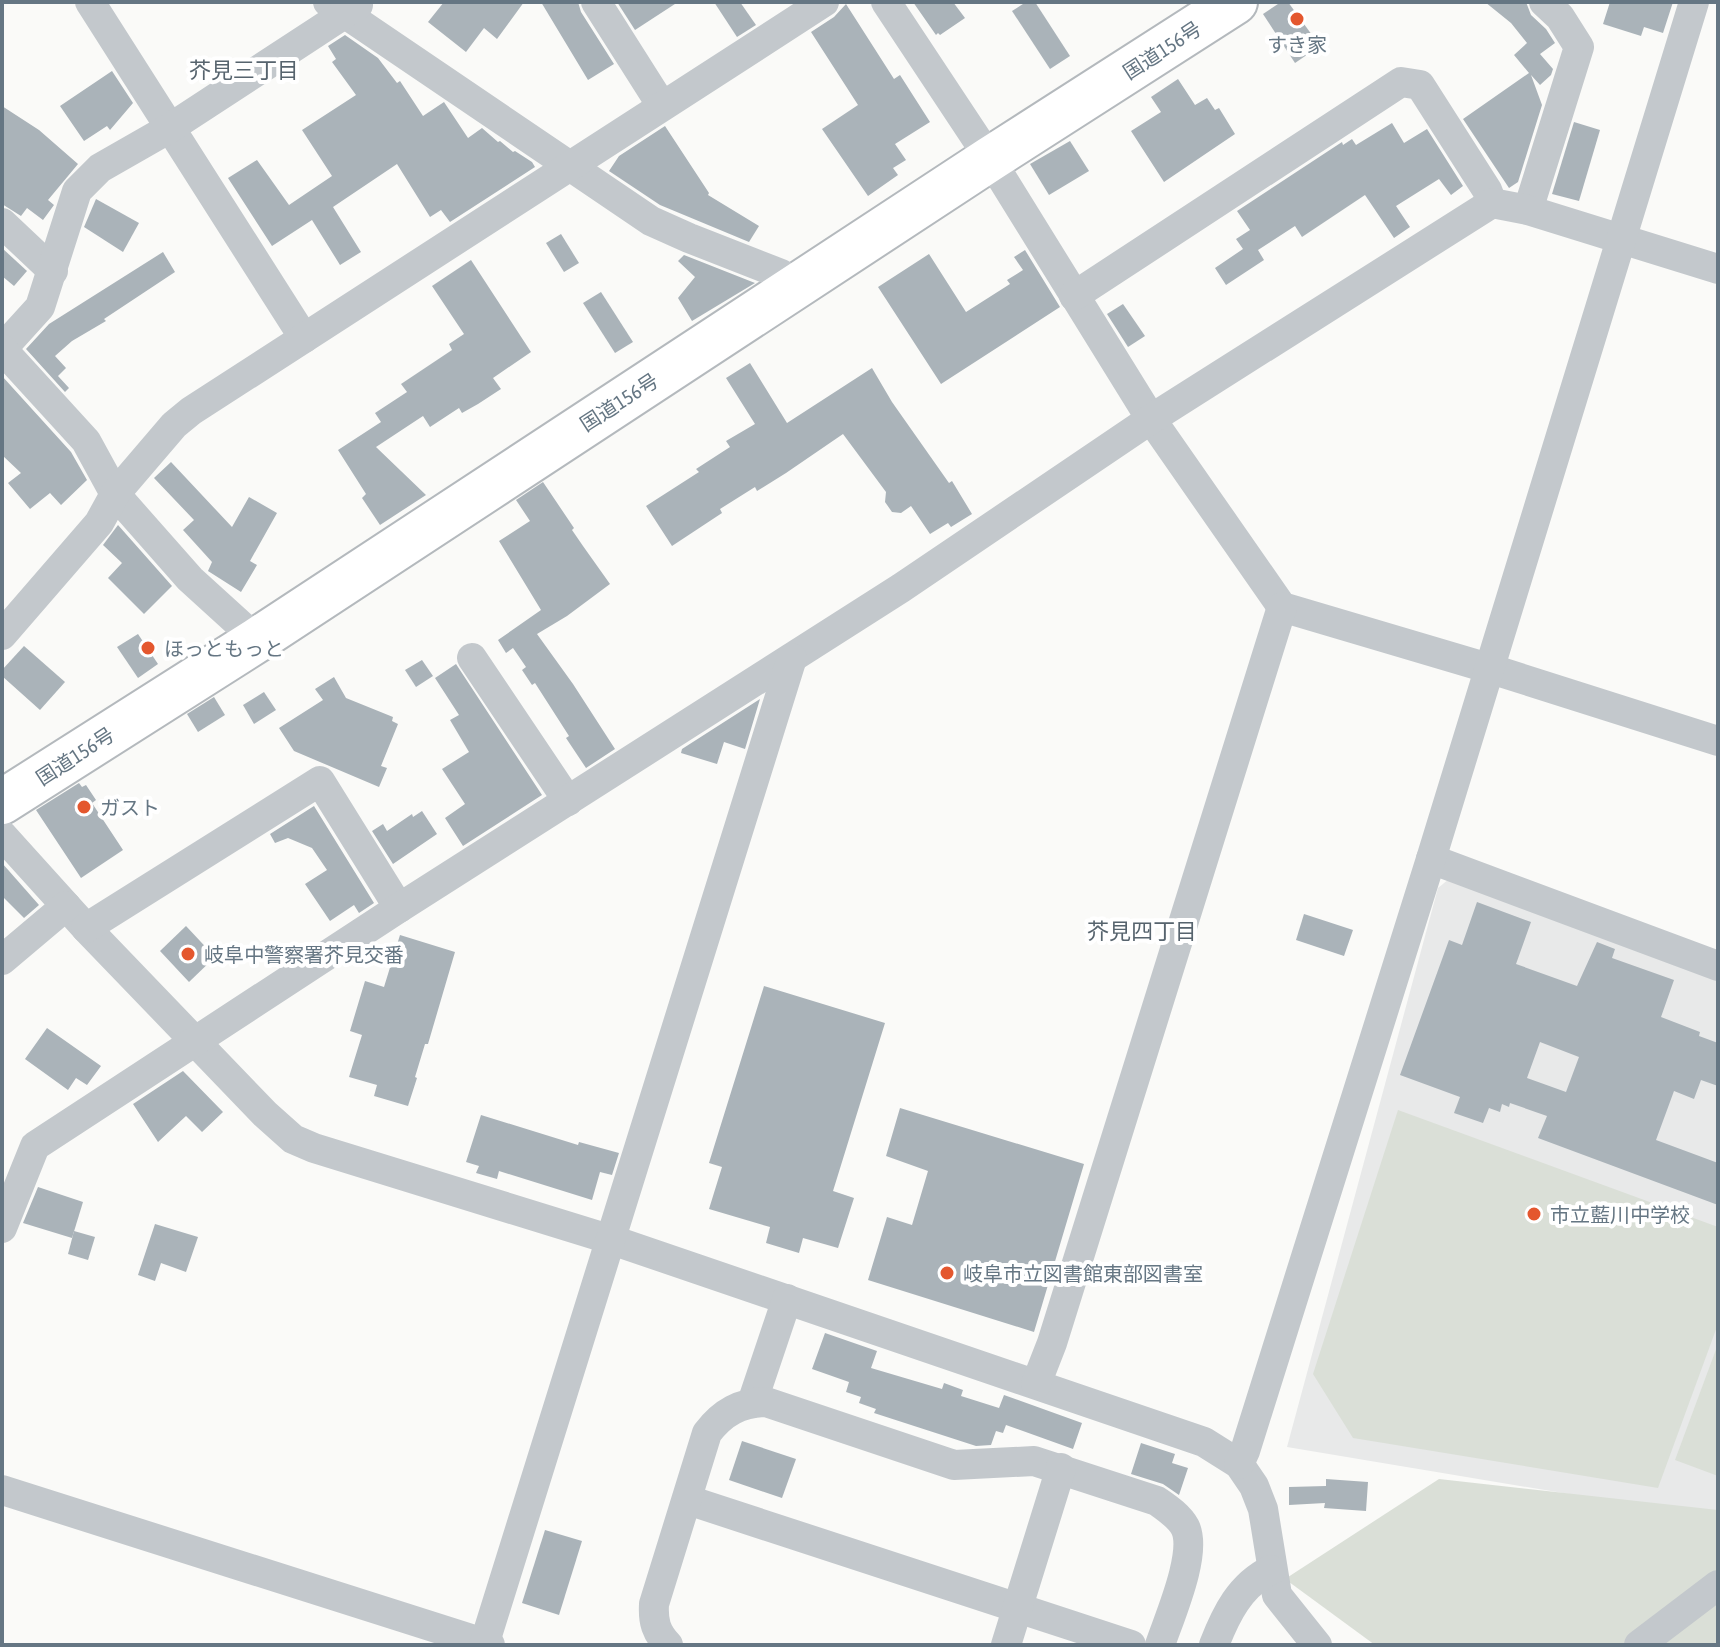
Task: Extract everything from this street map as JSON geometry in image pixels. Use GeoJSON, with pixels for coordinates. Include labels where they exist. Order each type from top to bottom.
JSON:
{"type":"FeatureCollection","features":[{"type":"Feature","properties":{"kind":"highway","name":"国道156号"},"geometry":{"type":"LineString","coordinates":[[2,802],[257,640],[1235,2]]}},
{"type":"Feature","properties":{"kind":"street"},"geometry":{"type":"LineString","coordinates":[[90,2],[304,338]]}},
{"type":"Feature","properties":{"kind":"street"},"geometry":{"type":"LineString","coordinates":[[596,2],[662,106]]}},
{"type":"Feature","properties":{"kind":"street"},"geometry":{"type":"LineString","coordinates":[[2,635],[99,523],[115,494],[183,418],[824,2]]}},
{"type":"Feature","properties":{"kind":"street"},"geometry":{"type":"LineString","coordinates":[[886,2],[990,159],[1151,419],[1282,607],[1718,741]]}},
{"type":"Feature","properties":{"kind":"street"},"geometry":{"type":"LineString","coordinates":[[1528,210],[1579,47],[1560,17],[1544,2]]}},
{"type":"Feature","properties":{"kind":"street"},"geometry":{"type":"LineString","coordinates":[[1239,1464],[1431,859],[1694,2]]}},
{"type":"Feature","properties":{"kind":"street"},"geometry":{"type":"LineString","coordinates":[[257,640],[190,579],[115,494],[86,441],[2,349],[40,307],[77,191],[100,168],[170,128],[345,6],[651,221],[781,274],[796,286]]}},
{"type":"Feature","properties":{"kind":"street"},"geometry":{"type":"LineString","coordinates":[[1074,296],[1401,82],[1420,85],[1487,190],[1492,203]]}},
{"type":"Feature","properties":{"kind":"street"},"geometry":{"type":"LineString","coordinates":[[2,1228],[35,1146],[399,908],[792,658],[1067,478],[1151,419],[1492,203],[1528,210],[1718,269]]}},
{"type":"Feature","properties":{"kind":"street"},"geometry":{"type":"LineString","coordinates":[[2,223],[53,271]]}},
{"type":"Feature","properties":{"kind":"street"},"geometry":{"type":"LineString","coordinates":[[1036,1384],[1282,607]]}},
{"type":"Feature","properties":{"kind":"street"},"geometry":{"type":"LineString","coordinates":[[472,658],[568,801]]}},
{"type":"Feature","properties":{"kind":"street"},"geometry":{"type":"LineString","coordinates":[[2,1490],[486,1644],[792,658]]}},
{"type":"Feature","properties":{"kind":"street"},"geometry":{"type":"LineString","coordinates":[[2,960],[320,781],[399,908]]}},
{"type":"Feature","properties":{"kind":"street"},"geometry":{"type":"LineString","coordinates":[[2,835],[193,1041],[293,1139],[612,1240],[1204,1442],[1239,1464],[1254,1486],[1263,1509],[1277,1595],[1317,1645]]}},
{"type":"Feature","properties":{"kind":"street"},"geometry":{"type":"LineString","coordinates":[[1431,859],[1718,966]]}},
{"type":"Feature","properties":{"kind":"street"},"geometry":{"type":"LineString","coordinates":[[752,1403],[787,1299]]}},
{"type":"Feature","properties":{"kind":"street"},"geometry":{"type":"LineString","coordinates":[[668,1645],[659,1635],[653,1620],[654,1604],[707,1433],[718,1419],[736,1408],[766,1402],[954,1465],[1034,1461],[1157,1501],[1185,1527],[1188,1543],[1186,1564],[1160,1645]]}},
{"type":"Feature","properties":{"kind":"street"},"geometry":{"type":"LineString","coordinates":[[1006,1645],[1061,1468]]}},
{"type":"Feature","properties":{"kind":"street"},"geometry":{"type":"LineString","coordinates":[[688,1500],[1131,1645]]}},
{"type":"Feature","properties":{"kind":"street"},"geometry":{"type":"LineString","coordinates":[[1214,1645],[1227,1612],[1255,1578],[1271,1570]]}},
{"type":"Feature","properties":{"kind":"street"},"geometry":{"type":"LineString","coordinates":[[1639,1645],[1718,1585]]}},
{"type":"Feature","properties":{"kind":"shaded area","name":"市立藍川中学校"},"geometry":{"type":"Polygon","coordinates":[[[1449,879],[1718,981],[1718,1519],[1287,1447],[1438,888],[1449,879]]]}},
{"type":"Feature","properties":{"kind":"shaded area"},"geometry":{"type":"Polygon","coordinates":[[[1398,1110],[1718,1227],[1718,1324],[1658,1488],[1353,1438],[1313,1374],[1398,1110]]]}},
{"type":"Feature","properties":{"kind":"shaded area"},"geometry":{"type":"Polygon","coordinates":[[[1718,1344],[1718,1476],[1675,1460],[1718,1344]]]}},
{"type":"Feature","properties":{"kind":"shaded area"},"geometry":{"type":"Polygon","coordinates":[[[1439,1479],[1718,1510],[1718,1645],[1375,1645],[1285,1579],[1439,1479]]]}},
{"type":"Feature","properties":{"kind":"building"},"geometry":{"type":"Polygon","coordinates":[[[444,2],[524,2],[497,39],[484,28],[466,52],[428,22],[444,2]]]}},
{"type":"Feature","properties":{"kind":"building"},"geometry":{"type":"Polygon","coordinates":[[[541,2],[578,2],[581,12],[614,64],[588,80],[541,2]]]}},
{"type":"Feature","properties":{"kind":"building"},"geometry":{"type":"Polygon","coordinates":[[[617,2],[678,2],[635,30],[617,2]]]}},
{"type":"Feature","properties":{"kind":"building"},"geometry":{"type":"Polygon","coordinates":[[[714,2],[740,2],[756,25],[737,37],[714,2]]]}},
{"type":"Feature","properties":{"kind":"building"},"geometry":{"type":"Polygon","coordinates":[[[913,2],[953,2],[965,18],[936,35],[913,2]]]}},
{"type":"Feature","properties":{"kind":"building"},"geometry":{"type":"Polygon","coordinates":[[[1026,2],[1035,2],[1070,56],[1050,69],[1012,11],[1026,2]]]}},
{"type":"Feature","properties":{"kind":"building"},"geometry":{"type":"Polygon","coordinates":[[[1281,2],[1288,2],[1320,46],[1295,63],[1263,14],[1281,2]]]}},
{"type":"Feature","properties":{"kind":"building"},"geometry":{"type":"Polygon","coordinates":[[[1485,2],[1526,2],[1531,15],[1555,43],[1540,54],[1553,69],[1551,75],[1540,85],[1531,75],[1542,105],[1518,182],[1509,188],[1463,119],[1529,73],[1514,55],[1527,43],[1511,23],[1485,2]]]}},
{"type":"Feature","properties":{"kind":"building"},"geometry":{"type":"Polygon","coordinates":[[[1610,2],[1673,2],[1663,33],[1644,27],[1641,36],[1603,24],[1610,2]]]}},
{"type":"Feature","properties":{"kind":"building"},"geometry":{"type":"Polygon","coordinates":[[[846,4],[894,79],[900,75],[930,122],[895,144],[906,160],[893,168],[898,175],[868,196],[822,129],[858,105],[811,32],[834,17],[846,4]]]}},
{"type":"Feature","properties":{"kind":"building"},"geometry":{"type":"Polygon","coordinates":[[[345,35],[378,58],[397,83],[400,81],[423,116],[444,102],[468,138],[482,128],[535,167],[450,222],[441,210],[430,217],[397,164],[333,207],[361,252],[340,265],[312,220],[272,246],[228,178],[257,160],[289,205],[332,176],[302,130],[356,95],[332,62],[336,59],[328,46],[345,35]]]}},
{"type":"Feature","properties":{"kind":"building"},"geometry":{"type":"Polygon","coordinates":[[[112,71],[133,103],[110,130],[107,126],[84,141],[60,106],[112,71]]]}},
{"type":"Feature","properties":{"kind":"building"},"geometry":{"type":"Polygon","coordinates":[[[1178,79],[1195,105],[1207,98],[1215,110],[1219,108],[1235,134],[1164,182],[1131,131],[1161,112],[1151,97],[1178,79]]]}},
{"type":"Feature","properties":{"kind":"building"},"geometry":{"type":"Polygon","coordinates":[[[2,106],[39,130],[78,164],[48,200],[54,205],[43,220],[27,208],[21,216],[2,204],[2,106]]]}},
{"type":"Feature","properties":{"kind":"building"},"geometry":{"type":"Polygon","coordinates":[[[1574,122],[1600,130],[1579,201],[1552,194],[1574,122]]]}},
{"type":"Feature","properties":{"kind":"building"},"geometry":{"type":"Polygon","coordinates":[[[1392,123],[1404,143],[1427,129],[1463,186],[1451,195],[1439,179],[1396,206],[1410,227],[1394,238],[1365,195],[1302,237],[1295,226],[1258,250],[1264,260],[1226,285],[1215,268],[1243,249],[1236,239],[1250,230],[1237,211],[1342,142],[1343,145],[1352,139],[1356,145],[1392,123]]]}},
{"type":"Feature","properties":{"kind":"building"},"geometry":{"type":"Polygon","coordinates":[[[665,126],[708,195],[759,226],[749,242],[660,205],[609,171],[619,156],[665,126]]]}},
{"type":"Feature","properties":{"kind":"building"},"geometry":{"type":"Polygon","coordinates":[[[1070,141],[1089,171],[1049,195],[1030,164],[1070,141]]]}},
{"type":"Feature","properties":{"kind":"building"},"geometry":{"type":"Polygon","coordinates":[[[96,199],[139,223],[123,252],[84,227],[96,199]]]}},
{"type":"Feature","properties":{"kind":"building"},"geometry":{"type":"Polygon","coordinates":[[[561,234],[579,263],[564,272],[546,243],[561,234]]]}},
{"type":"Feature","properties":{"kind":"building"},"geometry":{"type":"Polygon","coordinates":[[[2,248],[27,271],[14,286],[2,276],[2,248]]]}},
{"type":"Feature","properties":{"kind":"building"},"geometry":{"type":"Polygon","coordinates":[[[1025,250],[1060,307],[941,384],[878,287],[929,254],[966,312],[1010,284],[1007,280],[1023,270],[1014,257],[1025,250]]]}},
{"type":"Feature","properties":{"kind":"building"},"geometry":{"type":"Polygon","coordinates":[[[163,252],[175,272],[72,341],[55,356],[66,368],[58,376],[69,388],[65,392],[26,349],[49,324],[163,252]]]}},
{"type":"Feature","properties":{"kind":"building"},"geometry":{"type":"Polygon","coordinates":[[[684,255],[755,283],[692,321],[678,298],[695,277],[678,261],[684,255]]]}},
{"type":"Feature","properties":{"kind":"building"},"geometry":{"type":"Polygon","coordinates":[[[471,260],[531,352],[493,378],[501,389],[478,404],[462,413],[459,408],[430,427],[423,416],[376,447],[426,495],[380,525],[362,498],[366,494],[338,450],[381,422],[375,413],[407,392],[401,384],[452,350],[449,344],[464,334],[432,286],[471,260]]]}},
{"type":"Feature","properties":{"kind":"building"},"geometry":{"type":"Polygon","coordinates":[[[601,292],[633,342],[615,353],[583,303],[601,292]]]}},
{"type":"Feature","properties":{"kind":"building"},"geometry":{"type":"Polygon","coordinates":[[[1123,304],[1145,336],[1128,347],[1107,314],[1123,304]]]}},
{"type":"Feature","properties":{"kind":"building"},"geometry":{"type":"Polygon","coordinates":[[[750,363],[787,423],[872,368],[892,402],[949,483],[952,481],[972,514],[951,527],[948,523],[930,534],[911,506],[901,513],[892,512],[885,502],[886,492],[843,434],[757,491],[755,487],[720,509],[722,513],[672,546],[646,506],[699,472],[696,469],[730,447],[726,441],[755,424],[726,378],[750,363]]]}},
{"type":"Feature","properties":{"kind":"building"},"geometry":{"type":"Polygon","coordinates":[[[2,376],[71,452],[87,480],[61,505],[50,493],[30,509],[8,483],[21,473],[2,455],[2,376]]]}},
{"type":"Feature","properties":{"kind":"building"},"geometry":{"type":"Polygon","coordinates":[[[171,462],[232,527],[249,497],[277,513],[250,561],[257,565],[241,592],[208,571],[212,562],[183,530],[194,520],[154,478],[171,462]]]}},
{"type":"Feature","properties":{"kind":"building"},"geometry":{"type":"Polygon","coordinates":[[[543,482],[610,584],[537,634],[615,749],[586,768],[535,683],[532,685],[522,670],[526,667],[513,648],[506,653],[498,640],[541,610],[499,541],[530,521],[516,500],[543,482]]]}},
{"type":"Feature","properties":{"kind":"building"},"geometry":{"type":"Polygon","coordinates":[[[118,525],[172,586],[144,614],[108,578],[122,563],[103,545],[118,525]]]}},
{"type":"Feature","properties":{"kind":"building"},"geometry":{"type":"Polygon","coordinates":[[[138,634],[158,664],[138,678],[117,647],[138,634]]]}},
{"type":"Feature","properties":{"kind":"building"},"geometry":{"type":"Polygon","coordinates":[[[24,646],[65,682],[40,710],[2,676],[2,670],[24,646]]]}},
{"type":"Feature","properties":{"kind":"building"},"geometry":{"type":"Polygon","coordinates":[[[422,660],[433,676],[416,687],[405,670],[422,660]]]}},
{"type":"Feature","properties":{"kind":"building"},"geometry":{"type":"Polygon","coordinates":[[[456,664],[542,795],[463,846],[445,818],[465,804],[442,769],[469,752],[450,720],[459,715],[435,678],[456,664]]]}},
{"type":"Feature","properties":{"kind":"building"},"geometry":{"type":"Polygon","coordinates":[[[334,677],[346,698],[393,717],[392,721],[398,724],[381,766],[387,768],[379,787],[294,751],[279,728],[323,700],[315,689],[334,677]]]}},
{"type":"Feature","properties":{"kind":"building"},"geometry":{"type":"Polygon","coordinates":[[[264,692],[276,710],[254,724],[243,705],[264,692]]]}},
{"type":"Feature","properties":{"kind":"building"},"geometry":{"type":"Polygon","coordinates":[[[214,697],[225,715],[198,732],[187,714],[214,697]]]}},
{"type":"Feature","properties":{"kind":"building"},"geometry":{"type":"Polygon","coordinates":[[[760,699],[745,749],[724,742],[717,764],[681,753],[682,749],[760,699]]]}},
{"type":"Feature","properties":{"kind":"building"},"geometry":{"type":"Polygon","coordinates":[[[79,783],[82,787],[86,785],[96,800],[92,803],[123,850],[81,878],[36,810],[79,783]]]}},
{"type":"Feature","properties":{"kind":"building"},"geometry":{"type":"Polygon","coordinates":[[[314,806],[374,903],[359,913],[354,905],[330,921],[305,884],[327,870],[312,848],[288,838],[275,843],[270,834],[314,806]]]}},
{"type":"Feature","properties":{"kind":"building"},"geometry":{"type":"Polygon","coordinates":[[[422,811],[437,834],[393,864],[372,831],[383,824],[387,831],[422,811]]]}},
{"type":"Feature","properties":{"kind":"building"},"geometry":{"type":"Polygon","coordinates":[[[2,863],[39,905],[24,918],[2,896],[2,863]]]}},
{"type":"Feature","properties":{"kind":"building"},"geometry":{"type":"Polygon","coordinates":[[[1477,902],[1531,922],[1516,964],[1577,986],[1597,942],[1615,949],[1612,958],[1674,980],[1661,1017],[1700,1032],[1699,1036],[1718,1043],[1718,1086],[1701,1080],[1694,1099],[1674,1091],[1656,1140],[1718,1163],[1718,1205],[1538,1138],[1547,1116],[1510,1103],[1509,1107],[1502,1104],[1500,1112],[1489,1108],[1483,1123],[1454,1113],[1460,1097],[1400,1075],[1449,940],[1462,945],[1477,902]],[[1540,1042],[1527,1078],[1566,1092],[1579,1057],[1540,1042]]]}},
{"type":"Feature","properties":{"kind":"building"},"geometry":{"type":"Polygon","coordinates":[[[1304,914],[1353,930],[1344,956],[1296,940],[1304,914]]]}},
{"type":"Feature","properties":{"kind":"building","name":"岐阜中警察署芥見交番"},"geometry":{"type":"Polygon","coordinates":[[[186,926],[215,957],[189,982],[160,951],[186,926]]]}},
{"type":"Feature","properties":{"kind":"building"},"geometry":{"type":"Polygon","coordinates":[[[400,935],[455,952],[408,1106],[374,1096],[377,1085],[349,1077],[362,1035],[350,1031],[365,981],[384,987],[400,935]]]}},
{"type":"Feature","properties":{"kind":"building"},"geometry":{"type":"Polygon","coordinates":[[[764,986],[885,1023],[833,1191],[854,1198],[838,1248],[803,1238],[799,1253],[766,1243],[770,1227],[709,1209],[722,1167],[709,1163],[764,986]]]}},
{"type":"Feature","properties":{"kind":"building"},"geometry":{"type":"Polygon","coordinates":[[[47,1028],[101,1066],[87,1085],[76,1078],[68,1090],[25,1059],[47,1028]]]}},
{"type":"Feature","properties":{"kind":"building"},"geometry":{"type":"Polygon","coordinates":[[[183,1071],[223,1112],[202,1132],[186,1116],[158,1142],[133,1104],[183,1071]]]}},
{"type":"Feature","properties":{"kind":"building"},"geometry":{"type":"Polygon","coordinates":[[[900,1108],[1084,1164],[1034,1332],[868,1280],[887,1217],[912,1225],[928,1171],[886,1156],[900,1108]]]}},
{"type":"Feature","properties":{"kind":"building"},"geometry":{"type":"Polygon","coordinates":[[[481,1115],[578,1145],[579,1142],[619,1153],[612,1175],[600,1172],[592,1200],[499,1171],[497,1179],[476,1173],[479,1166],[466,1162],[481,1115]]]}},
{"type":"Feature","properties":{"kind":"building"},"geometry":{"type":"Polygon","coordinates":[[[38,1187],[83,1202],[72,1238],[23,1223],[38,1187]]]}},
{"type":"Feature","properties":{"kind":"building"},"geometry":{"type":"Polygon","coordinates":[[[155,1224],[198,1237],[186,1272],[161,1263],[155,1281],[138,1275],[155,1224]]]}},
{"type":"Feature","properties":{"kind":"building"},"geometry":{"type":"Polygon","coordinates":[[[74,1231],[95,1237],[88,1260],[68,1254],[74,1231]]]}},
{"type":"Feature","properties":{"kind":"building"},"geometry":{"type":"Polygon","coordinates":[[[825,1333],[877,1351],[871,1368],[942,1389],[944,1383],[963,1390],[961,1396],[999,1408],[1004,1395],[1082,1423],[1073,1449],[1006,1425],[1003,1433],[996,1431],[991,1445],[976,1446],[874,1413],[876,1409],[859,1403],[861,1397],[846,1392],[849,1382],[812,1369],[825,1333]]]}},
{"type":"Feature","properties":{"kind":"building"},"geometry":{"type":"Polygon","coordinates":[[[742,1441],[796,1459],[782,1498],[729,1480],[742,1441]]]}},
{"type":"Feature","properties":{"kind":"building"},"geometry":{"type":"Polygon","coordinates":[[[1141,1443],[1175,1454],[1172,1463],[1188,1468],[1179,1495],[1163,1484],[1131,1474],[1141,1443]]]}},
{"type":"Feature","properties":{"kind":"building"},"geometry":{"type":"Polygon","coordinates":[[[1326,1479],[1368,1482],[1366,1511],[1324,1508],[1325,1503],[1289,1505],[1289,1487],[1326,1486],[1326,1479]]]}},
{"type":"Feature","properties":{"kind":"building"},"geometry":{"type":"Polygon","coordinates":[[[545,1530],[582,1541],[559,1615],[522,1603],[545,1530]]]}},
{"type":"Feature","properties":{"kind":"place","name":"すき家"},"geometry":{"type":"Point","coordinates":[1297,19]}},
{"type":"Feature","properties":{"kind":"place","name":"ほっともっと"},"geometry":{"type":"Point","coordinates":[148,648]}},
{"type":"Feature","properties":{"kind":"place","name":"ガスト"},"geometry":{"type":"Point","coordinates":[84,807]}},
{"type":"Feature","properties":{"kind":"place","name":"岐阜中警察署芥見交番"},"geometry":{"type":"Point","coordinates":[188,954]}},
{"type":"Feature","properties":{"kind":"place","name":"市立藍川中学校"},"geometry":{"type":"Point","coordinates":[1534,1214]}},
{"type":"Feature","properties":{"kind":"place","name":"岐阜市立図書館東部図書室"},"geometry":{"type":"Point","coordinates":[947,1273]}},
{"type":"Feature","properties":{"kind":"district","name":"芥見三丁目"},"geometry":{"type":"Point","coordinates":[244,70]}},
{"type":"Feature","properties":{"kind":"district","name":"芥見四丁目"},"geometry":{"type":"Point","coordinates":[1142,931]}}]}
